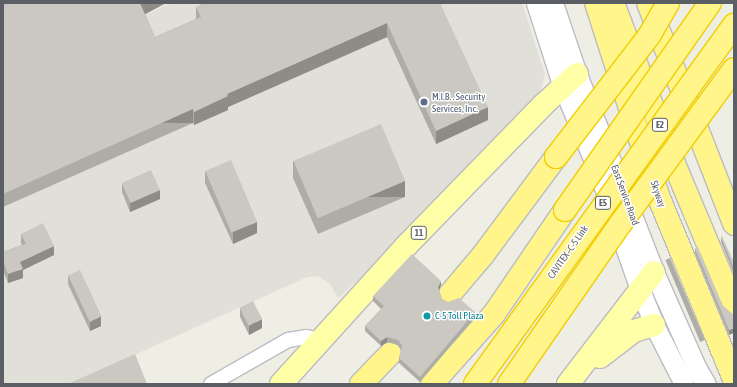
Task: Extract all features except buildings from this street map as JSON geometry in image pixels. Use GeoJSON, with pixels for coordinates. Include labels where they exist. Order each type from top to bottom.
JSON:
{"type":"FeatureCollection","features":[{"type":"Feature","properties":{"kind":"highway","name":"Skyway"},"geometry":{"type":"LineString","coordinates":[[596,3],[658,198],[734,379]]}},
{"type":"Feature","properties":{"kind":"highway","name":"E2"},"geometry":{"type":"LineString","coordinates":[[614,3],[678,173],[734,306]]}},
{"type":"Feature","properties":{"kind":"highway"},"geometry":{"type":"LineString","coordinates":[[648,3],[734,224]]}},
{"type":"Feature","properties":{"kind":"highway"},"geometry":{"type":"LineString","coordinates":[[450,294],[483,255],[649,36],[668,3]]}},
{"type":"Feature","properties":{"kind":"highway"},"geometry":{"type":"LineString","coordinates":[[432,384],[494,314],[710,3]]}},
{"type":"Feature","properties":{"kind":"highway","name":"CAVITEX–C-5 Link"},"geometry":{"type":"LineString","coordinates":[[475,384],[734,24]]}},
{"type":"Feature","properties":{"kind":"highway"},"geometry":{"type":"LineString","coordinates":[[509,384],[621,223],[734,69]]}},
{"type":"Feature","properties":{"kind":"highway"},"geometry":{"type":"LineString","coordinates":[[361,384],[390,354]]}},
{"type":"Feature","properties":{"kind":"main road","name":"East Service Road"},"geometry":{"type":"LineString","coordinates":[[536,3],[697,369],[706,384]]}},
{"type":"Feature","properties":{"kind":"main road","name":"East Service Road"},"geometry":{"type":"LineString","coordinates":[[553,3],[570,81],[599,173],[654,325],[684,384]]}},
{"type":"Feature","properties":{"kind":"main road","name":"11"},"geometry":{"type":"LineString","coordinates":[[281,384],[319,340],[411,241],[570,81]]}},
{"type":"Feature","properties":{"kind":"main road"},"geometry":{"type":"LineString","coordinates":[[572,379],[641,292],[654,272]]}},
{"type":"Feature","properties":{"kind":"main road"},"geometry":{"type":"LineString","coordinates":[[572,379],[634,331],[654,325]]}},
{"type":"Feature","properties":{"kind":"street"},"geometry":{"type":"LineString","coordinates":[[211,384],[288,340],[307,337],[319,340]]}},
{"type":"Feature","properties":{"kind":"shaded area"},"geometry":{"type":"Polygon","coordinates":[[[171,3],[522,3],[545,74],[538,99],[389,252],[338,298],[330,284],[318,276],[307,277],[70,384],[3,384],[3,82],[171,3]]]}},
{"type":"Feature","properties":{"kind":"place","name":"M.I.B. . Security Services, Inc."},"geometry":{"type":"Point","coordinates":[424,102]}},
{"type":"Feature","properties":{"kind":"place","name":"C-5 Toll Plaza"},"geometry":{"type":"Point","coordinates":[427,316]}}]}
